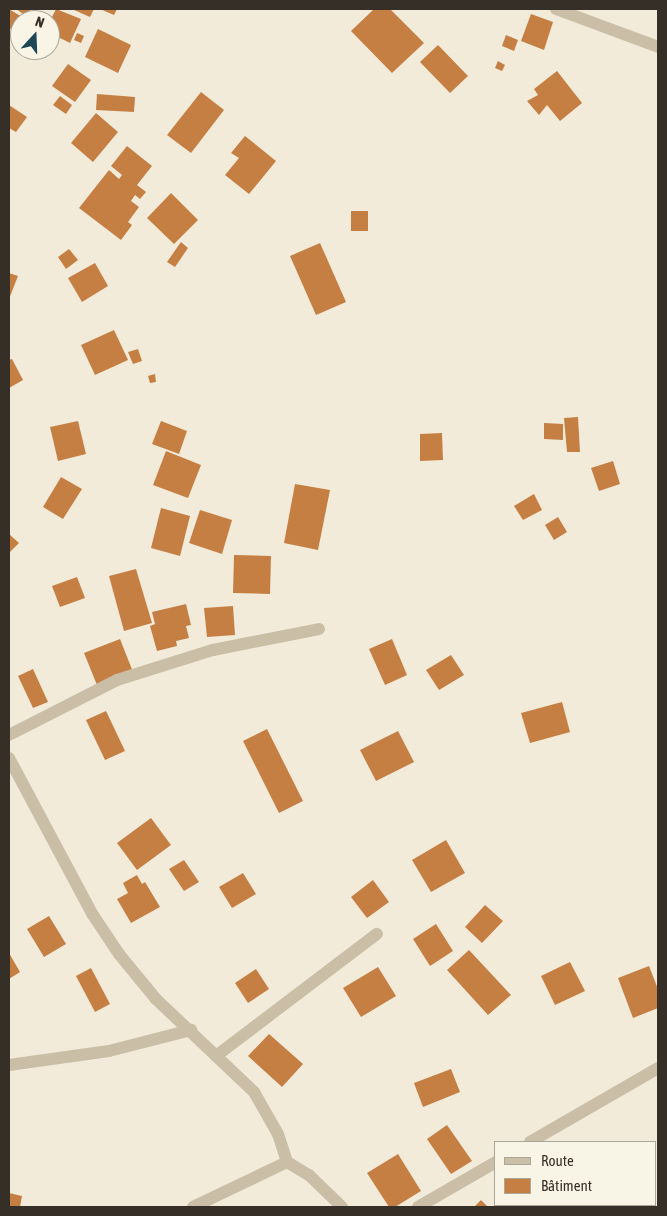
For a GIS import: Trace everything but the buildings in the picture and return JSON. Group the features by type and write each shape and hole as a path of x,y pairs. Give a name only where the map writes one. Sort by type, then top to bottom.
{"street":[{"path":"556,9 658,47"},
{"path":"9,735 117,680 213,650 318,629"},
{"path":"9,758 93,915 118,954 156,999 191,1030 254,1092 262,1104 287,1162 309,1175 342,1207"},
{"path":"216,1056 377,934"},
{"path":"9,1065 109,1052 191,1030"},
{"path":"532,1141 658,1068"},
{"path":"193,1207 287,1162"},
{"path":"418,1207 494,1163"}]}
